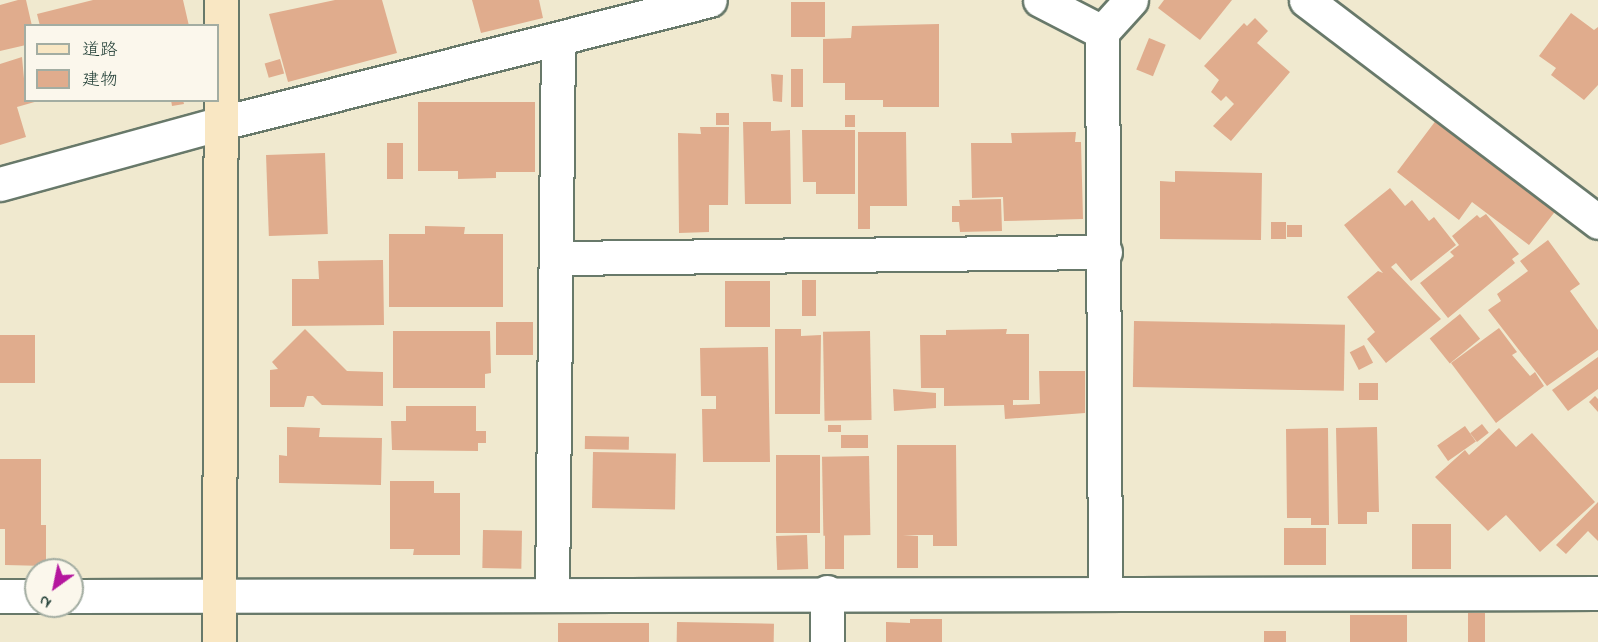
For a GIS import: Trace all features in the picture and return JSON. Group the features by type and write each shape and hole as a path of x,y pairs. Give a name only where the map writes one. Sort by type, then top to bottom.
{"street":[{"path":"219,642 221,0"},
{"path":"0,184 222,123 558,41 710,0"},
{"path":"1040,0 1102,32"},
{"path":"1105,592 1105,252 1102,32 1131,0"},
{"path":"1306,0 1598,221"},
{"path":"552,594 558,258 558,41"},
{"path":"558,258 1105,252"},
{"path":"84,596 827,592 1598,593"},
{"path":"827,592 827,642"},
{"path":"0,596 24,596"}],"building":[{"path":"26,0 32,24 24,24 24,45 0,51 0,5"},
{"path":"93,0 183,0 189,24 40,24 37,14"},
{"path":"335,0 382,0 397,53 288,82 269,14"},
{"path":"472,0 539,0 543,18 481,33"},
{"path":"1164,0 1232,0 1200,40 1158,8"},
{"path":"791,2 825,2 825,37 791,37"},
{"path":"1571,13 1594,30 1598,27 1598,85 1584,100 1551,75 1556,68 1539,56"},
{"path":"1255,18 1268,31 1257,43 1290,72 1231,141 1213,126 1234,104 1226,96 1221,101 1211,92 1219,80 1204,66 1244,23 1247,26"},
{"path":"939,24 939,107 883,107 883,100 845,100 845,83 823,83 823,39 851,38 852,26"},
{"path":"1149,38 1166,45 1153,76 1136,70"},
{"path":"22,57 24,102 34,102 17,107 26,137 0,145 0,64"},
{"path":"280,59 284,73 269,78 265,63"},
{"path":"791,69 803,69 803,107 791,107"},
{"path":"771,74 783,75 782,102 773,101"},
{"path":"171,102 184,102 184,104 172,106"},
{"path":"418,102 535,102 535,172 496,172 496,178 458,179 458,171 418,171"},
{"path":"716,113 729,113 729,125 716,125"},
{"path":"845,115 855,115 855,127 845,127"},
{"path":"1437,119 1557,209 1529,245 1472,202 1459,220 1397,172"},
{"path":"743,122 771,122 771,131 790,130 791,204 745,204"},
{"path":"700,127 729,127 728,205 709,205 709,232 679,233 678,133 701,134"},
{"path":"802,130 855,130 855,194 816,194 816,182 803,182"},
{"path":"858,132 906,132 907,206 870,206 870,229 858,229"},
{"path":"1076,132 1075,142 1081,142 1083,219 1004,221 1003,197 972,198 971,143 1012,143 1011,133"},
{"path":"387,143 403,143 403,179 387,179"},
{"path":"325,153 328,234 269,236 266,155"},
{"path":"1175,171 1262,173 1261,240 1160,239 1160,181 1175,182"},
{"path":"1390,188 1405,206 1412,200 1429,221 1434,217 1456,245 1411,281 1396,263 1391,267 1441,319 1386,363 1367,339 1375,332 1347,297 1378,271 1383,273 1344,225"},
{"path":"1001,199 1002,231 960,232 959,222 952,222 952,206 960,206 959,200"},
{"path":"1486,214 1519,254 1512,259 1515,263 1448,318 1420,283 1454,256 1450,252 1459,245 1452,236 1477,215 1480,218"},
{"path":"1271,222 1286,222 1286,239 1271,239"},
{"path":"1287,225 1302,225 1302,237 1287,237"},
{"path":"425,226 465,227 464,234 503,234 503,307 389,307 389,234 425,234"},
{"path":"1548,240 1580,284 1570,291 1598,330 1598,350 1547,386 1488,310 1501,301 1497,294 1528,271 1520,261"},
{"path":"383,260 384,325 292,326 292,279 319,279 318,261"},
{"path":"802,280 816,280 816,316 802,316"},
{"path":"725,281 770,281 770,327 725,327"},
{"path":"1460,314 1480,339 1450,363 1430,339"},
{"path":"1134,321 1345,325 1344,391 1133,387"},
{"path":"496,322 533,322 533,355 496,355"},
{"path":"1499,328 1517,352 1512,355 1530,376 1535,372 1544,386 1496,423 1451,363"},
{"path":"305,329 347,371 383,372 383,406 322,405 313,396 307,396 304,407 270,407 270,370 278,369 272,362"},
{"path":"775,329 801,329 801,336 821,335 820,414 775,414"},
{"path":"1007,329 1006,334 1029,334 1029,400 1013,400 1013,405 1040,404 1039,371 1085,371 1085,413 1005,419 1004,405 944,406 944,388 921,388 920,335 946,335 946,330"},
{"path":"393,331 490,331 491,373 485,374 485,388 393,388"},
{"path":"870,331 872,420 825,421 823,332"},
{"path":"0,335 35,335 35,383 0,383"},
{"path":"1364,345 1373,363 1359,370 1350,352"},
{"path":"768,347 770,462 703,462 702,409 716,409 716,396 701,396 700,348"},
{"path":"1598,357 1598,389 1568,411 1552,390"},
{"path":"1359,383 1378,383 1378,400 1359,400"},
{"path":"893,389 936,393 936,408 894,411"},
{"path":"1595,396 1598,399 1598,412 1589,402"},
{"path":"406,406 476,406 476,431 486,431 486,443 478,443 478,451 392,450 391,421 406,421"},
{"path":"1482,424 1489,433 1477,442 1470,433"},
{"path":"828,425 841,425 841,432 828,432"},
{"path":"1465,426 1476,442 1448,461 1437,446"},
{"path":"287,427 320,428 319,437 382,438 381,485 279,483 279,455 287,456"},
{"path":"1377,427 1379,512 1367,512 1367,524 1338,524 1336,428"},
{"path":"1328,428 1329,525 1311,525 1311,518 1287,518 1286,429"},
{"path":"1499,428 1516,447 1532,433 1595,502 1540,552 1506,515 1488,531 1435,477 1465,450 1469,455"},
{"path":"841,435 868,435 868,448 841,448"},
{"path":"585,436 629,437 629,450 585,449"},
{"path":"897,445 956,445 957,546 933,546 933,535 903,535 918,536 918,568 897,568"},
{"path":"593,452 676,453 675,509 592,508"},
{"path":"776,455 820,455 820,533 776,533"},
{"path":"869,456 870,535 823,536 822,457"},
{"path":"0,459 41,459 41,525 46,525 46,558 24,558 24,565 5,565 5,529 0,529"},
{"path":"390,481 434,481 434,493 460,493 460,555 413,555 414,549 390,549"},
{"path":"1598,502 1598,541 1588,531 1566,554 1556,545"},
{"path":"1412,524 1451,524 1451,569 1412,569"},
{"path":"1284,528 1326,528 1326,565 1284,565"},
{"path":"483,530 522,531 521,569 482,568"},
{"path":"825,533 844,533 844,569 825,569"},
{"path":"807,535 808,569 777,570 776,536"},
{"path":"1468,613 1485,613 1485,642 1468,642"},
{"path":"1350,615 1407,615 1407,642 1350,642"},
{"path":"910,619 942,619 942,642 886,642 886,622 910,623"},
{"path":"677,622 774,624 774,642 677,642"},
{"path":"558,623 649,623 649,642 558,642"},
{"path":"1264,631 1286,631 1286,642 1264,642"}]}
